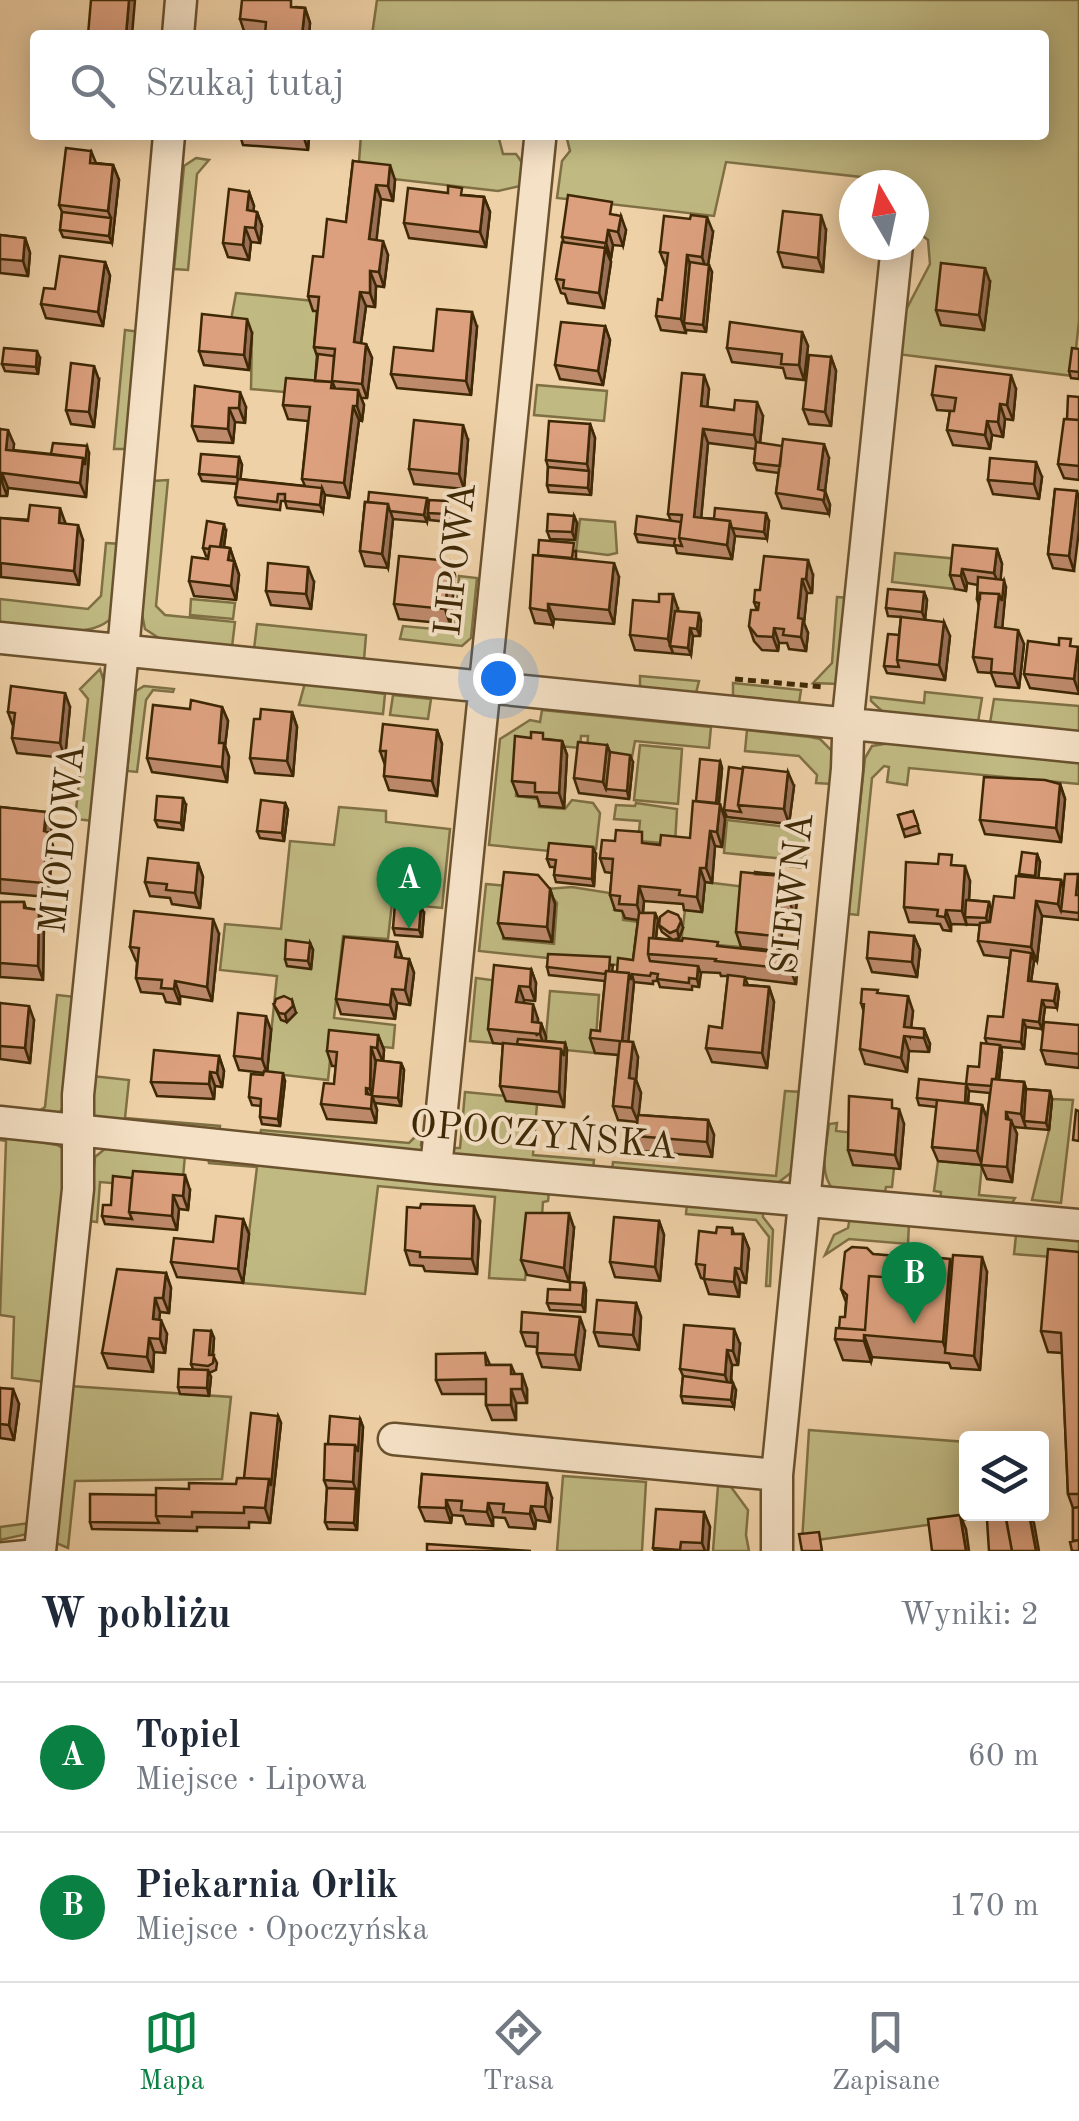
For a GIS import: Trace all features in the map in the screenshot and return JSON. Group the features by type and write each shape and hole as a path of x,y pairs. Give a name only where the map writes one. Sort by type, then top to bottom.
{"street":[{"path":"178,30 181,0"},
{"name":"MIODOWA","path":"40,1549 78,1189 78,1095 169,140"},
{"name":"LIPOWA","path":"436,1168 540,140"},
{"name":"SIEWNA","path":"777,1551 777,1476 802,1200 848,769 849,723 895,260"},
{"path":"0,638 1079,747"},
{"name":"OPOCZYŃSKA","path":"0,1122 436,1168 1079,1225"},
{"path":"394,1440 777,1476"}],"lane":[{"path":"0,1551 40,1549"}],"shaded area":[{"path":"377,0 1079,0 1079,321 1073,376 897,354 905,312 930,264 929,170 839,170 839,175 726,162 714,216 557,198 562,161 570,151 567,140 1049,140 1049,30 373,30"},
{"path":"361,140 499,140 503,154 516,154 521,162 524,185 498,191 358,175"},
{"path":"196,158 209,160 197,174 188,270 174,269 184,166"},
{"path":"236,293 314,301 324,312 317,395 251,389 252,334 229,331"},
{"path":"125,330 141,332 131,449 114,449"},
{"path":"537,385 607,391 604,421 534,415"},
{"path":"168,480 156,606 165,615 235,622 232,647 162,640 145,629 142,614 152,481"},
{"path":"580,519 615,522 617,553 576,551"},
{"path":"106,543 122,544 115,614 105,623 61,631 0,623 0,599 88,609 101,596"},
{"path":"895,553 958,559 955,589 892,582"},
{"path":"459,576 477,578 471,638 462,646 400,639 403,626 455,631"},
{"path":"837,597 849,598 839,684 813,683 832,663"},
{"path":"191,599 235,603 233,619 190,615"},
{"path":"257,624 366,635 364,660 254,649"},
{"path":"100,669 106,688 94,821 75,819 88,699 80,689"},
{"path":"640,676 699,681 696,693 640,688"},
{"path":"305,683 385,694 383,714 299,705"},
{"path":"733,683 801,690 799,703 733,696"},
{"path":"144,686 174,689 153,690 146,700 137,772 127,771 136,691"},
{"path":"925,692 982,698 978,722 884,713 871,701 871,697 924,703"},
{"path":"393,695 431,699 428,719 390,715"},
{"path":"994,699 1079,706 1079,733 990,723"},
{"path":"542,710 711,727 709,748 635,741 632,757 587,752 588,736 581,736 580,748 536,744 520,750 516,796 539,799 539,807 565,809 572,800 593,803 600,813 596,849 550,845 549,851 489,845 500,739 530,720 540,722"},
{"path":"747,730 820,739 832,751 832,784 816,783 817,775 799,756 745,751"},
{"path":"890,743 1079,763 1079,784 909,768 907,785 887,782 889,767 884,766 872,778 858,915 848,914 865,758 872,746"},
{"path":"640,745 682,749 678,804 634,800"},
{"path":"636,803 677,809 675,844 638,841 640,821 614,819 616,805"},
{"path":"339,807 386,811 386,822 450,829 442,908 392,903 388,939 343,936 334,1018 395,1025 393,1048 332,1042 328,1080 267,1073 277,976 220,970 225,924 281,929 290,841 334,845"},
{"path":"727,820 806,829 804,868 790,866 786,859 724,853"},
{"path":"705,882 746,887 741,947 681,942 685,910 702,911"},
{"path":"486,884 507,886 503,939 554,944 557,903 546,889 572,887 616,894 614,910 623,911 623,920 639,922 636,967 479,951"},
{"path":"476,978 499,981 493,1043 470,1041"},
{"path":"550,991 599,995 595,1053 545,1048"},
{"path":"57,995 76,997 65,1103 59,1114 17,1115 19,1109 39,1111 45,1107"},
{"path":"92,1076 129,1080 125,1118 220,1126 219,1132 94,1121 89,1107"},
{"path":"785,1091 802,1092 792,1172 775,1185 612,1171 613,1162 776,1176"},
{"path":"465,1092 537,1104 533,1155 594,1160 593,1169 452,1154 451,1148 460,1148"},
{"path":"1052,1099 1073,1100 1061,1203 1032,1200 1049,1130"},
{"path":"837,1123 836,1131 855,1133 894,1168 892,1187 886,1187 884,1196 833,1189 828,1182 825,1158 829,1124"},
{"path":"261,1130 409,1143 419,1133 421,1145 428,1146 422,1152 260,1137"},
{"path":"0,1135 57,1145 64,1149 70,1164 34,1524 27,1534 0,1540 0,1527 30,1523 45,1382 12,1378 14,1317 0,1315 6,1141 0,1140"},
{"path":"106,1148 185,1155 182,1189 100,1182 97,1222 89,1221 95,1157"},
{"path":"208,1157 549,1192 548,1201 543,1202 541,1229 531,1229 525,1280 489,1278 495,1197 378,1186 365,1294 243,1283 257,1167 209,1163"},
{"path":"938,1161 982,1165 979,1195 1015,1198 1009,1208 940,1202 941,1192 934,1191"},
{"path":"687,1203 763,1210 763,1217 773,1230 770,1286 766,1286 769,1237 756,1220 686,1214"},
{"path":"850,1217 909,1223 908,1244 849,1239 825,1255 834,1235 848,1228"},
{"path":"1016,1235 1079,1241 1079,1259 1014,1254"},
{"path":"70,1386 231,1397 222,1479 75,1481 68,1548 56,1543"},
{"path":"809,1430 959,1441 959,1521 802,1542"},
{"path":"563,1476 646,1482 642,1551 557,1551"},
{"path":"718,1486 731,1487 748,1510 749,1551 713,1551"}],"building":[{"path":"91,0 129,0 126,30 88,30"},
{"path":"242,0 291,0 291,7 305,8 303,30 265,30 266,22 240,19"},
{"path":"66,148 91,151 90,163 113,165 108,211 59,205"},
{"path":"353,161 390,165 388,186 376,185 369,239 383,241 379,272 370,271 370,293 360,292 354,342 366,344 362,384 332,381 335,349 314,347 319,297 308,296 313,256 323,257 327,219 346,222"},
{"path":"448,186 462,188 461,195 484,197 480,232 404,223 408,188 448,193"},
{"path":"229,189 249,192 247,210 257,212 255,228 245,227 243,245 223,243"},
{"path":"568,195 612,202 610,214 621,216 618,232 608,230 606,243 562,237"},
{"path":"783,211 821,215 818,258 778,252"},
{"path":"62,212 111,218 109,236 60,230"},
{"path":"691,215 707,217 702,257 687,255 681,319 656,316 668,253 660,252 664,216 690,219"},
{"path":"0,235 25,238 23,261 0,259"},
{"path":"562,242 605,248 599,293 563,288 564,280 556,279"},
{"path":"60,256 105,262 98,312 41,304 44,288 55,289"},
{"path":"690,262 709,265 703,325 684,323"},
{"path":"941,263 985,268 979,315 936,310"},
{"path":"437,309 472,312 466,381 391,374 394,347 433,351"},
{"path":"202,314 247,319 244,355 199,351"},
{"path":"561,322 605,326 598,371 555,365"},
{"path":"730,322 802,332 799,365 781,364 782,354 727,348"},
{"path":"4,348 37,351 36,367 2,364"},
{"path":"1072,348 1079,349 1079,372 1069,371"},
{"path":"318,354 334,356 335,388 332,382 315,381"},
{"path":"809,355 831,357 825,412 803,409"},
{"path":"71,363 94,366 89,412 66,410"},
{"path":"936,366 1011,375 1007,405 1000,404 998,422 987,421 985,435 947,430 956,398 932,395"},
{"path":"682,373 704,375 701,406 734,410 735,400 757,402 754,435 703,429 694,517 730,521 727,545 679,538 682,515 668,514"},
{"path":"286,378 332,382 331,388 358,390 344,483 302,479 310,407 283,405"},
{"path":"195,386 240,392 239,408 229,408 228,429 192,426"},
{"path":"1068,396 1079,397 1079,420 1067,419"},
{"path":"1064,419 1079,420 1079,466 1058,464"},
{"path":"414,420 463,425 459,474 409,469"},
{"path":"549,421 590,424 587,464 546,460"},
{"path":"0,429 8,430 6,450 83,458 80,483 2,473 0,482"},
{"path":"783,439 824,444 818,489 825,491 824,500 776,493"},
{"path":"756,442 782,446 780,466 754,463"},
{"path":"53,443 87,446 85,465 83,458 51,454"},
{"path":"201,454 239,457 237,477 199,474"},
{"path":"990,458 1036,462 1034,484 988,480"},
{"path":"548,467 589,471 588,488 547,485"},
{"path":"238,479 322,488 320,505 285,501 285,494 278,494 277,502 235,497"},
{"path":"1055,489 1077,491 1069,556 1048,554"},
{"path":"369,492 427,498 424,515 390,511 388,504 368,502"},
{"path":"429,500 447,501 446,514 428,513"},
{"path":"365,502 388,504 382,554 360,551"},
{"path":"30,505 60,508 59,523 78,525 74,571 0,563 0,518 28,521"},
{"path":"715,508 766,513 764,532 732,528 730,521 714,519"},
{"path":"548,514 574,516 572,532 547,531"},
{"path":"637,516 681,522 682,546 674,545 675,539 635,534"},
{"path":"207,521 224,524 220,547 203,548"},
{"path":"539,540 574,543 572,558 538,555"},
{"path":"953,545 997,549 994,573 962,569 961,576 950,575"},
{"path":"210,546 230,548 228,560 234,561 231,586 189,581 192,557 208,559"},
{"path":"533,555 614,563 609,610 548,604 548,611 530,608"},
{"path":"399,556 450,561 445,609 394,604"},
{"path":"764,556 808,560 798,618 803,619 801,637 783,635 784,629 774,628 773,637 757,636 749,626 751,610 758,610 755,590 760,590"},
{"path":"268,563 308,567 306,594 266,591"},
{"path":"978,577 1004,580 1002,601 999,594 980,593 977,599"},
{"path":"888,589 924,592 922,612 886,608"},
{"path":"980,593 999,594 995,627 1018,630 1014,674 991,672 992,659 973,657"},
{"path":"659,594 673,594 668,639 630,635 633,600 659,602"},
{"path":"675,611 699,613 697,629 690,628 688,648 670,646"},
{"path":"901,617 944,622 939,665 897,660"},
{"path":"888,634 899,635 899,667 884,666"},
{"path":"1059,638 1071,639 1070,646 1078,647 1074,679 1024,674 1028,641 1059,645"},
{"path":"11,686 65,693 60,743 12,738 15,713 8,712"},
{"path":"191,700 222,707 222,767 147,758 153,705 190,709"},
{"path":"261,709 292,712 287,761 250,758 254,719 260,719"},
{"path":"383,724 437,730 432,781 384,776 386,751 380,751"},
{"path":"531,732 543,733 543,739 562,741 559,793 535,792 535,783 512,781 515,736 531,738"},
{"path":"578,742 607,745 603,782 574,778"},
{"path":"610,752 630,755 627,791 606,789"},
{"path":"700,759 720,761 716,803 696,801"},
{"path":"729,767 743,769 738,805 741,812 724,810"},
{"path":"743,767 788,772 784,809 738,805"},
{"path":"984,777 1060,784 1056,828 980,820"},
{"path":"157,796 183,798 181,823 155,820"},
{"path":"261,800 285,803 282,833 257,831"},
{"path":"693,801 720,804 717,832 710,831 706,868 700,868 697,897 679,895 680,890 639,886 637,905 619,904 620,896 610,895 613,859 600,858 602,840 615,841 616,830 642,832 642,843 660,845 661,835 690,838"},
{"path":"0,807 46,812 43,883 0,879"},
{"path":"913,811 918,825 903,830 898,815"},
{"path":"549,843 593,847 592,879 554,875 556,860 547,859"},
{"path":"1022,852 1037,854 1035,876 1019,874"},
{"path":"939,854 952,855 951,865 965,866 962,911 946,910 945,917 937,916 938,910 904,907 906,862 938,864"},
{"path":"148,858 198,863 195,893 166,890 167,884 145,882"},
{"path":"504,872 538,875 550,889 547,927 498,923"},
{"path":"741,872 792,877 790,903 778,902 775,936 736,932"},
{"path":"1065,874 1078,874 1079,913 1061,911"},
{"path":"1016,876 1061,880 1058,904 1036,901 1031,947 978,941 980,923 990,922 994,896 1014,898"},
{"path":"966,900 989,902 986,918 965,917"},
{"path":"0,902 24,902 24,908 39,910 38,966 0,963"},
{"path":"395,904 421,906 419,930 393,928"},
{"path":"134,911 213,919 207,987 175,981 174,989 161,988 162,980 136,978 139,948 130,947"},
{"path":"668,911 681,921 677,930 670,933 659,925 660,917"},
{"path":"639,913 655,913 653,938 649,938 650,961 698,966 697,979 689,978 689,983 657,979 658,974 651,973 632,974 631,980 629,973 617,972 618,958 633,960"},
{"path":"869,932 914,936 912,962 867,958"},
{"path":"344,937 397,942 395,957 409,959 405,990 392,989 390,1005 336,999"},
{"path":"649,938 683,938 792,954 790,969 648,954"},
{"path":"286,940 310,943 308,961 285,959"},
{"path":"1011,950 1031,953 1028,981 1057,984 1054,1001 1042,1000 1039,1022 1023,1020 1021,1042 985,1038 988,1016 1003,1017"},
{"path":"548,954 610,957 609,971 605,974 547,967"},
{"path":"494,965 531,969 530,987 519,986 516,1002 533,1004 532,1022 541,1023 540,1034 488,1029"},
{"path":"606,971 629,973 622,1041 633,1042 629,1078 635,1079 632,1108 613,1106 620,1041 590,1038 591,1030 600,1031"},
{"path":"728,975 745,977 744,985 769,987 762,1053 706,1048 709,1026 722,1028"},
{"path":"862,989 908,996 904,1027 924,1029 924,1038 904,1036 901,1058 860,1049"},
{"path":"284,996 292,1000 293,1006 285,1014 279,1013 274,1005 276,999"},
{"path":"0,1003 29,1006 25,1048 0,1046"},
{"path":"238,1013 266,1016 262,1059 234,1056"},
{"path":"1044,1022 1079,1025 1079,1054 1041,1050"},
{"path":"329,1030 378,1035 377,1048 371,1047 370,1089 366,1088 366,1094 372,1095 371,1109 321,1104 324,1083 334,1084 337,1052 327,1051"},
{"path":"518,1039 565,1043 564,1056 561,1049 517,1044"},
{"path":"503,1043 561,1049 559,1092 500,1086"},
{"path":"981,1043 1000,1045 996,1079 992,1079 991,1086 966,1084 968,1066 979,1067"},
{"path":"154,1050 219,1056 217,1073 210,1072 209,1084 151,1082"},
{"path":"376,1060 401,1063 398,1098 372,1096"},
{"path":"264,1071 283,1073 278,1119 260,1117 261,1099 249,1097 251,1074 263,1075"},
{"path":"919,1079 966,1084 965,1103 917,1098"},
{"path":"992,1079 1024,1082 1021,1114 1006,1112 1006,1119 1011,1120 1007,1167 981,1165"},
{"path":"1026,1089 1050,1091 1046,1123 1024,1121"},
{"path":"849,1096 892,1100 892,1108 899,1109 895,1155 848,1150"},
{"path":"937,1100 982,1105 977,1151 932,1147"},
{"path":"1076,1110 1079,1111 1079,1141 1073,1140"},
{"path":"638,1115 708,1120 707,1142 636,1136"},
{"path":"133,1171 185,1175 183,1196 173,1195 172,1216 129,1212"},
{"path":"113,1176 132,1178 132,1219 102,1216 103,1205 111,1205"},
{"path":"421,1204 474,1206 472,1259 420,1257 420,1252 405,1250 407,1207 420,1208"},
{"path":"526,1213 569,1213 564,1268 521,1260"},
{"path":"216,1216 243,1219 238,1269 171,1262 174,1238 213,1242"},
{"path":"614,1217 659,1221 655,1267 610,1262"},
{"path":"717,1227 743,1234 741,1269 735,1268 734,1282 704,1279 705,1265 696,1264 699,1231 716,1233"},
{"path":"852,1247 897,1256 895,1278 869,1276 865,1330 839,1328 840,1317 845,1317 847,1295 841,1289 845,1252"},
{"path":"1048,1249 1079,1252 1079,1494 1068,1494 1061,1333 1041,1331"},
{"path":"897,1254 950,1259 943,1342 864,1335 864,1341 835,1339 836,1328 865,1330 869,1276 895,1278"},
{"path":"953,1255 982,1257 974,1356 945,1353"},
{"path":"117,1269 166,1273 163,1298 155,1298 153,1319 161,1320 160,1339 149,1338 147,1357 102,1353"},
{"path":"570,1282 584,1283 582,1305 547,1303 548,1289 570,1290"},
{"path":"597,1300 636,1303 633,1335 594,1332"},
{"path":"522,1312 580,1317 575,1355 537,1353 538,1333 521,1332"},
{"path":"684,1325 734,1329 733,1351 727,1350 725,1375 680,1369"},
{"path":"194,1330 211,1331 209,1355 214,1355 208,1366 191,1364"},
{"path":"485,1353 486,1365 511,1365 511,1374 522,1374 522,1389 511,1389 511,1405 486,1405 486,1379 436,1380 436,1354"},
{"path":"179,1369 208,1370 207,1388 178,1387"},
{"path":"683,1376 733,1383 731,1400 681,1396"},
{"path":"0,1388 13,1389 9,1425 0,1424"},
{"path":"251,1413 278,1416 271,1486 269,1479 244,1478"},
{"path":"330,1416 360,1419 358,1452 355,1445 328,1444"},
{"path":"325,1444 355,1445 353,1482 324,1480"},
{"path":"422,1474 547,1483 545,1507 531,1506 530,1514 503,1512 504,1504 488,1503 487,1512 461,1510 462,1501 446,1500 446,1508 419,1507"},
{"path":"237,1478 269,1479 265,1508 244,1507 244,1513 192,1512 192,1517 156,1516 156,1488 189,1489 189,1483 236,1484"},
{"path":"327,1488 356,1489 354,1523 325,1522"},
{"path":"90,1494 156,1495 159,1523 90,1522"},
{"path":"1079,1507 1079,1540 1073,1541 1073,1508"},
{"path":"656,1509 704,1512 702,1543 681,1542 680,1550 653,1548"},
{"path":"959,1515 966,1551 932,1551 928,1519"},
{"path":"987,1521 1007,1521 1012,1551 989,1551"},
{"path":"1006,1521 1030,1521 1036,1551 1012,1551"},
{"path":"819,1532 822,1551 802,1551 799,1534"},
{"path":"1079,1540 1079,1551 1072,1551 1070,1542"},
{"path":"427,1544 531,1551 427,1551"}],"place":[{"name":"Topiel","path":"409,929"},
{"name":"Piekarnia Orlik","path":"914,1324"}]}
